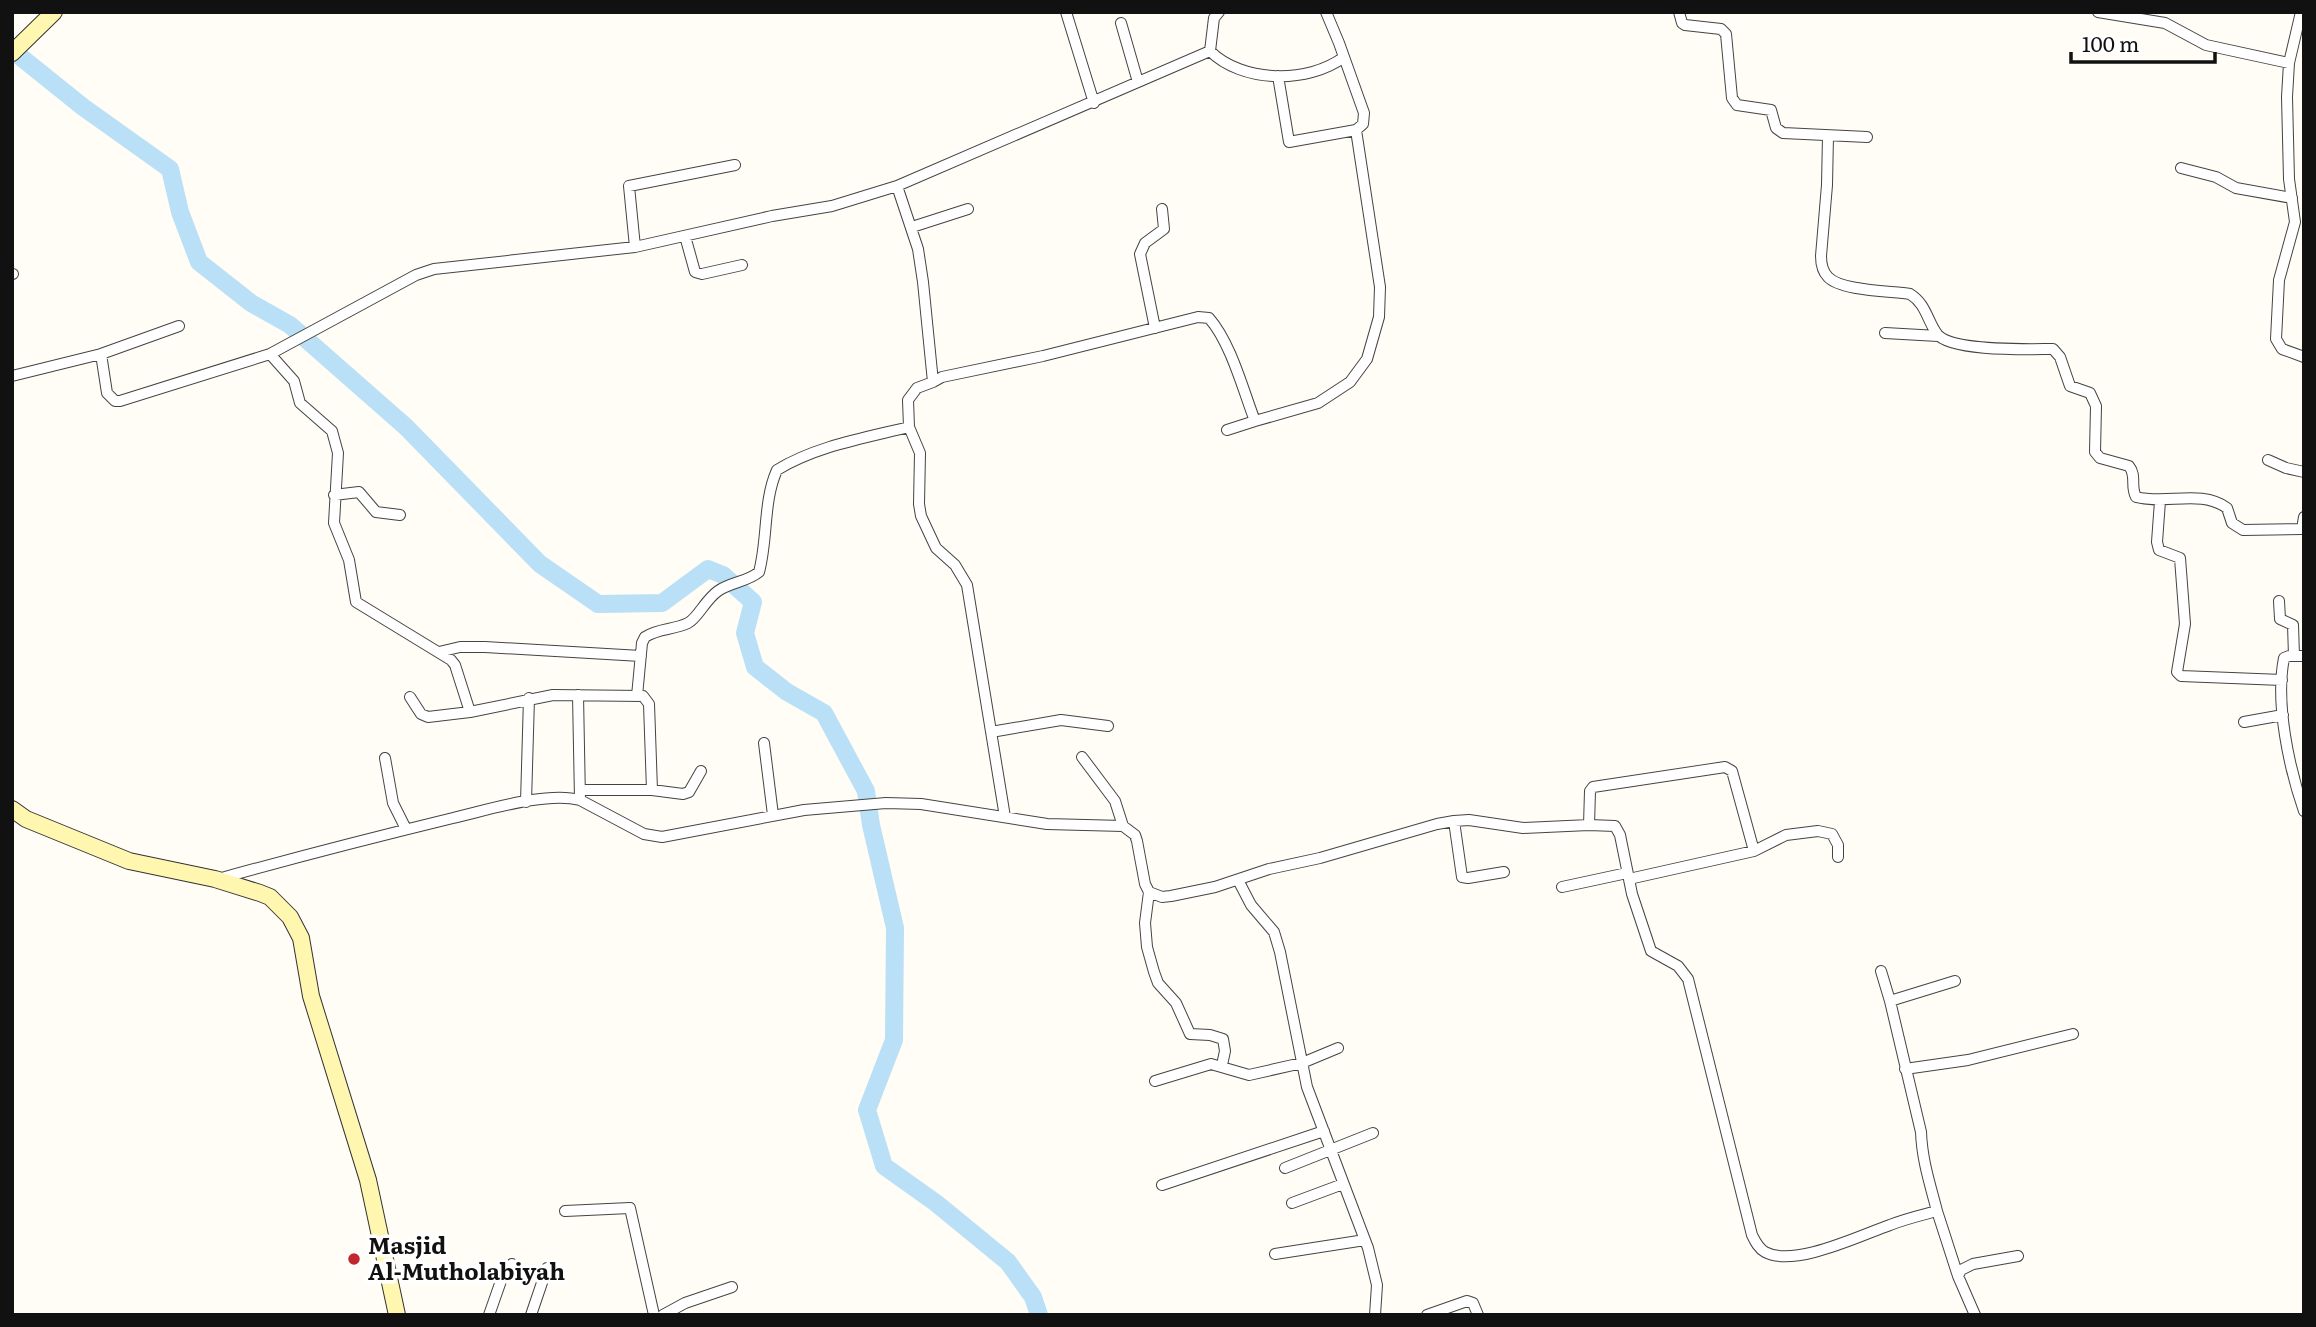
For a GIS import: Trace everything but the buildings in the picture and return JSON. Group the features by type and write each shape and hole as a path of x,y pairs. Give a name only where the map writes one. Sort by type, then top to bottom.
{"street":[{"path":"12,53 54,12"},
{"path":"1066,12 1094,103"},
{"path":"1219,12 1214,18 1210,51 1220,62 1242,72 1278,76 1319,70 1332,66 1344,57"},
{"path":"1278,76 1289,142 1356,130 1363,124 1364,113 1326,12"},
{"path":"1679,12 1685,25 1721,29 1726,34 1734,103 1771,110 1776,128 1783,133 1867,137"},
{"path":"2098,12 2165,23 2206,45 2290,63"},
{"path":"2301,12 2290,63 2287,97 2288,165 2295,222 2278,289 2276,339 2282,349 2304,357"},
{"path":"1121,23 1138,82"},
{"path":"101,354 107,393 115,401 120,401 270,354 416,275 434,269 635,247 772,216 824,209 897,186 1210,51"},
{"path":"1227,430 1318,403 1350,382 1367,359 1379,317 1381,296 1356,130"},
{"path":"1828,136 1828,185 1821,256 1821,265 1826,276 1835,283 1910,294 1919,299 1938,336"},
{"path":"635,247 629,186 735,165"},
{"path":"2181,168 2216,177 2236,188 2292,198"},
{"path":"897,186 912,227 923,282 933,382"},
{"path":"912,227 968,209"},
{"path":"1155,328 1140,254 1145,243 1164,229 1162,209"},
{"path":"685,236 695,272 702,274 742,265"},
{"path":"1005,817 967,585 955,565 936,548 921,516 920,453 909,427 908,400 913,392 949,376 1198,317 1209,318 1216,326 1255,421"},
{"path":"12,376 101,354 179,326"},
{"path":"1885,333 1938,336 1954,345 2010,350 2053,349 2060,357 2070,386 2090,393 2095,406 2095,452 2100,458 2129,466 2135,476 2132,491 2136,497 2160,501 2200,498 2212,500 2227,508 2232,523 2243,530 2303,525"},
{"path":"270,354 294,381 300,403 327,426 334,437 338,453 334,530 347,554 356,602 455,664 470,712"},
{"path":"637,696 645,637 694,620 705,602 730,584 759,572 777,470 797,459 830,447 909,427"},
{"path":"2269,460 2304,472"},
{"path":"334,495 359,492 376,512 400,514"},
{"path":"2160,501 2157,542 2159,550 2180,558 2182,568 2185,624 2177,672 2181,676 2282,680"},
{"path":"2279,601 2280,619 2293,625 2299,656 2284,658 2283,715 2290,757 2304,811"},
{"path":"439,652 460,647 485,647 641,656"},
{"path":"410,697 421,714 428,717 470,712 529,698 578,695 637,696 647,699 652,790"},
{"path":"578,695 580,795"},
{"path":"526,802 529,698"},
{"path":"2244,722 2283,715"},
{"path":"991,732 1061,720 1108,726"},
{"path":"764,743 773,815"},
{"path":"1082,757 1115,801 1123,826"},
{"path":"385,758 393,803 406,829"},
{"path":"1589,825 1590,790 1593,787 1725,767 1732,771 1754,851"},
{"path":"215,879 406,829 550,797 652,790 683,794 689,792 701,771"},
{"path":"580,795 634,830 662,837 773,815 856,804 886,803 921,804 1047,824 1123,826 1135,835 1149,892 1145,923 1147,947 1158,983 1176,1003 1190,1034 1223,1039 1225,1051 1222,1065"},
{"path":"12,809 26,818 129,861 215,879 270,898 297,926 317,1018 375,1203 397,1315"},
{"path":"1149,892 1162,897 1171,896 1454,821 1469,820 1523,828 1615,826 1651,951 1678,966 1688,979 1738,1185 1752,1235 1758,1246 1773,1254 1794,1255 1840,1245 1892,1224 1937,1211"},
{"path":"1454,821 1462,877 1504,872"},
{"path":"1562,887 1754,851 1778,837 1818,831 1832,834 1838,845 1838,857"},
{"path":"1238,880 1251,905 1274,932 1280,951 1312,1102 1365,1240 1377,1284 1375,1315"},
{"path":"1881,971 1894,1008 1905,1069 1921,1132 1927,1178 1958,1276 1975,1315"},
{"path":"1890,1001 1955,981"},
{"path":"1905,1069 1968,1060 2073,1034"},
{"path":"1155,1081 1202,1066 1222,1065 1240,1074 1249,1075 1302,1063 1338,1048"},
{"path":"1162,1185 1324,1131"},
{"path":"1285,1168 1373,1133"},
{"path":"1292,1203 1343,1184"},
{"path":"565,1211 630,1208 654,1315"},
{"path":"1275,1254 1365,1240"},
{"path":"1958,1276 1964,1267 2018,1256"},
{"path":"489,1315 502,1278 512,1264"},
{"path":"531,1315 547,1268"},
{"path":"663,1315 685,1303 732,1287"},
{"path":"1427,1315 1467,1301 1473,1303 1478,1315"}],"waterway":[{"path":"12,50 83,107 170,169 180,212 199,262 251,303 290,325 406,427 540,564 598,604 662,603 708,569 723,575 753,602 745,633 755,667 787,692 824,713 866,791 871,825 895,928 894,1040 867,1110 884,1166 936,1203 1008,1262 1033,1297 1039,1315"}],"place":[{"name":"Masjid Al-Mutholabiyah","path":"354,1259"}]}
